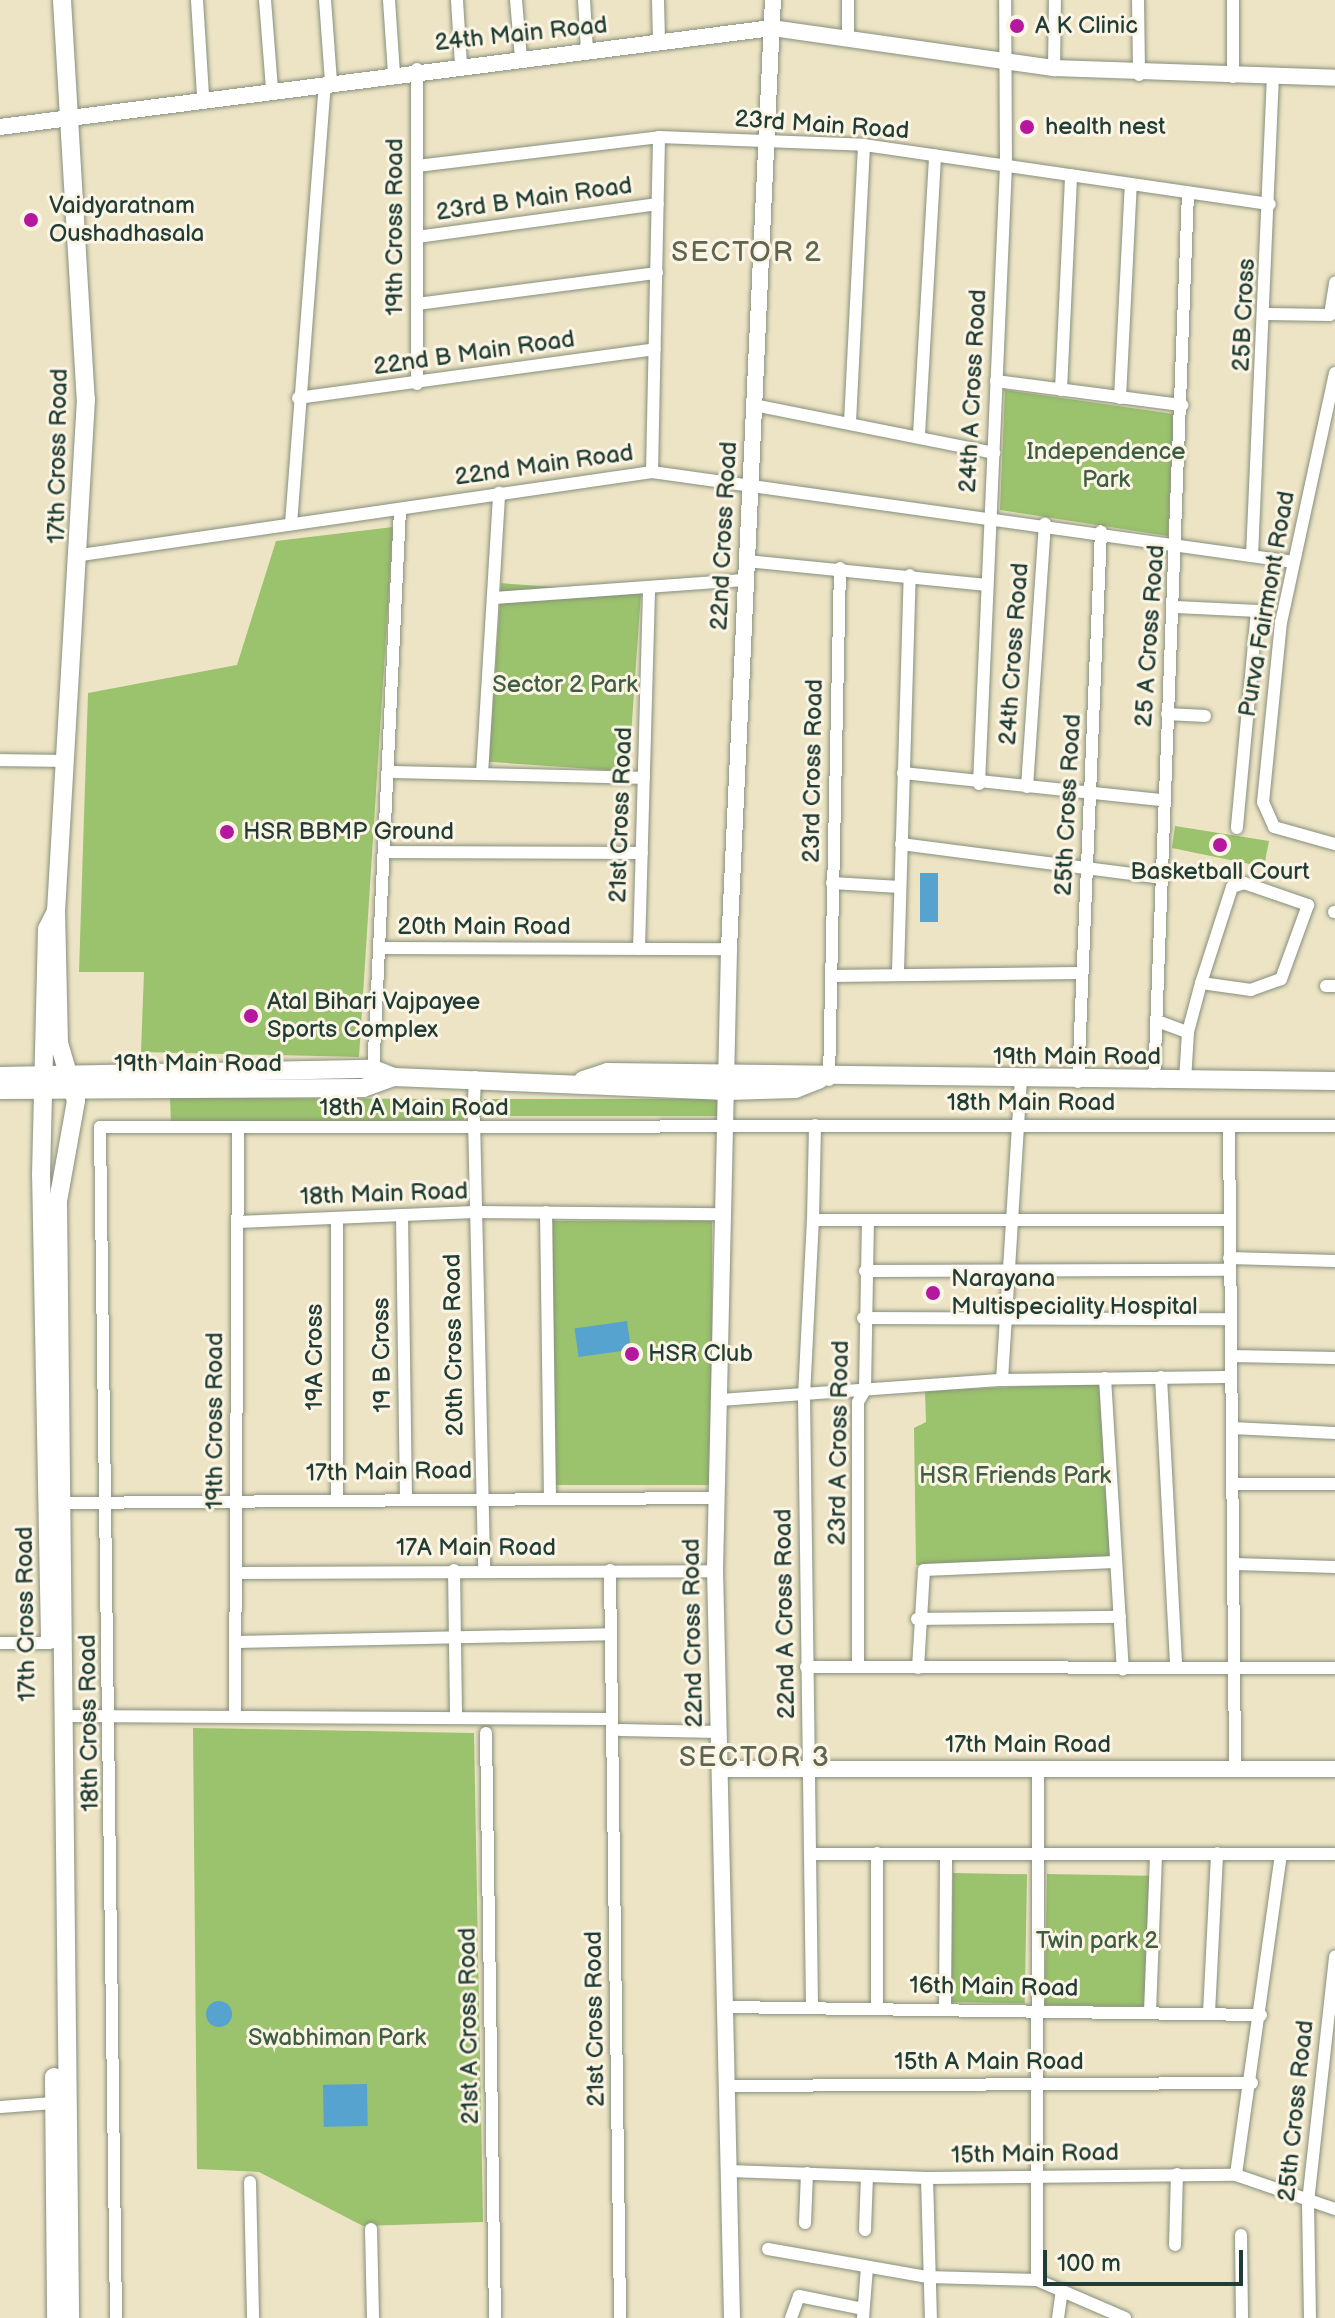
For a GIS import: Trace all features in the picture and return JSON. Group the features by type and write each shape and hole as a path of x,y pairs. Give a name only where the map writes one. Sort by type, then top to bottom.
{"main road":[{"name":"17th Cross Road","path":"62,0 86,399 81,555 63,761 56,911 59,1043 72,1081 58,1201 61,1503 79,1715 70,2318"},
{"name":"17th Cross Road","path":"56,911 47,929 43,1158 56,2318"},
{"name":"19th Main Road","path":"0,1076 44,1082"},
{"name":"19th Main Road","path":"0,1090 44,1082 72,1081 373,1077 583,1080 609,1088 824,1080 1335,1081"},
{"path":"43,1158 64,1157"}],"street":[{"path":"197,0 203,96"},
{"path":"265,0 272,88"},
{"path":"291,524 298,398 328,83 325,0"},
{"path":"389,0 394,73"},
{"path":"457,0 461,65"},
{"path":"516,0 521,58"},
{"path":"584,0 587,51"},
{"path":"658,0 659,42"},
{"name":"22nd Cross Road","path":"732,2318 715,1571 729,949 773,0"},
{"path":"848,0 848,39"},
{"name":"24th A Cross Road","path":"979,784 1006,166 1009,64 1005,0"},
{"path":"1054,68 1055,0"},
{"path":"1138,0 1139,75"},
{"path":"1233,0 1233,77"},
{"name":"24th Main Road","path":"0,127 69,119 203,96 772,28 1054,68 1139,75 1335,78"},
{"name":"19th Cross Road","path":"417,69 417,384"},
{"name":"25B Cross","path":"1252,556 1267,314 1273,77"},
{"path":"652,472 659,137"},
{"name":"23rd Main Road","path":"417,166 659,137 864,145 1270,204"},
{"path":"850,422 864,145"},
{"path":"919,435 935,155"},
{"path":"1061,390 1071,175"},
{"path":"1120,398 1131,184"},
{"name":"25 A Cross Road","path":"1154,1082 1163,878 1161,800 1177,607 1188,193"},
{"name":"23rd B Main Road","path":"417,237 658,204"},
{"path":"417,304 657,273"},
{"path":"1267,314 1334,311 1335,282"},
{"name":"22nd B Main Road","path":"298,398 655,349"},
{"name":"Purva Fairmont Road","path":"1335,373 1294,562 1270,697 1263,802 1274,827 1335,844"},
{"path":"996,381 1182,405"},
{"path":"754,405 919,435 994,453"},
{"name":"22nd Main Road","path":"81,555 652,472 1101,531 1294,562"},
{"path":"482,774 499,493"},
{"path":"373,1077 382,948 400,510"},
{"name":"24th Cross Road","path":"1027,787 1045,524"},
{"name":"25th Cross Road","path":"1078,1082 1077,973 1089,870 1093,798 1101,531"},
{"path":"747,561 987,585"},
{"name":"23rd Cross Road","path":"824,1080 832,976 840,568"},
{"path":"898,971 910,575"},
{"path":"494,598 747,580"},
{"name":"21st Cross Road","path":"639,949 649,587"},
{"path":"1177,607 1257,611 1237,828"},
{"path":"1167,714 1205,716"},
{"path":"0,760 63,761"},
{"path":"388,772 644,778"},
{"path":"903,773 1093,798 1161,800"},
{"path":"901,844 1163,878"},
{"path":"385,852 642,853"},
{"path":"832,883 900,887"},
{"path":"1185,1081 1188,1032 1201,983 1232,887 1244,883 1308,905 1281,979 1251,990 1201,983"},
{"name":"20th Main Road","path":"382,948 729,949"},
{"path":"832,976 898,971 1077,973"},
{"path":"1157,1021 1188,1032"},
{"path":"474,1103 475,1077"},
{"path":"1002,1380 1017,1220 1023,1125 1021,1081"},
{"name":"18th A Main Road","path":"100,1127 238,1130 474,1124 727,1128"},
{"name":"20th Cross Road","path":"474,1124 479,1494 484,1569"},
{"name":"18th Main Road","path":"727,1128 815,1125 1335,1126"},
{"name":"22nd A Cross Road","path":"812,2006 812,1769 806,1667 804,1396 815,1125"},
{"path":"1229,1126 1235,1484 1235,1768"},
{"name":"18th Cross Road","path":"100,1127 109,1501 116,2318"},
{"name":"19th Cross Road","path":"235,1713 238,1130"},
{"name":"18th Main Road","path":"238,1222 474,1212 725,1214"},
{"path":"546,1212 550,1495"},
{"name":"19 B Cross","path":"402,1215 406,1495"},
{"name":"19A Cross","path":"337,1218 337,1495"},
{"path":"813,1220 1229,1220"},
{"name":"23rd A Cross Road","path":"858,1667 858,1402 865,1390 863,1318 868,1220"},
{"path":"865,1271 1335,1261"},
{"path":"863,1318 1230,1319"},
{"path":"1231,1356 1335,1358"},
{"path":"1161,1377 1176,1668"},
{"path":"720,1400 1002,1380 1231,1377"},
{"path":"1105,1378 1123,1669"},
{"path":"1232,1428 1335,1433"},
{"path":"1235,1484 1335,1484"},
{"name":"17th Main Road","path":"61,1503 337,1495 717,1498"},
{"path":"918,1668 918,1581 930,1568 1115,1562"},
{"path":"1234,1564 1335,1567"},
{"name":"17A Main Road","path":"236,1573 484,1569 715,1571"},
{"path":"454,1570 456,1717"},
{"name":"21st Cross Road","path":"610,1570 610,1634 616,1725 620,2318"},
{"path":"917,1619 1120,1617"},
{"path":"236,1642 610,1634"},
{"path":"0,1643 50,1643"},
{"path":"806,1667 1335,1668"},
{"path":"79,1715 235,1713 456,1717 718,1732"},
{"name":"21st A Cross Road","path":"486,1733 495,2318"},
{"name":"17th Main Road","path":"721,1769 1335,1769"},
{"path":"1037,2280 1035,2010 1038,1769"},
{"path":"877,1853 877,2008"},
{"path":"812,1854 1156,1857 1217,1853 1335,1854"},
{"path":"1209,2013 1217,1853"},
{"path":"945,2009 946,1854"},
{"path":"1236,2175 1252,2083 1281,1854"},
{"path":"1150,2012 1156,1857"},
{"name":"25th Cross Road","path":"1310,2318 1308,2202 1335,1956"},
{"name":"16th Main Road","path":"726,2007 1261,2015"},
{"name":"15th A Main Road","path":"727,2086 1252,2083"},
{"path":"0,2107 54,2103"},
{"name":"15th Main Road","path":"729,2171 927,2178 1236,2175 1335,2209"},
{"path":"805,2223 807,2173"},
{"path":"1175,2245 1177,2174"},
{"path":"865,2230 867,2176"},
{"path":"927,2178 927,2277 931,2318"},
{"path":"250,2182 253,2318"},
{"path":"371,2229 373,2318"},
{"path":"1241,2235 1242,2318"},
{"path":"768,2249 927,2277 1037,2280 1125,2318"},
{"path":"791,2318 799,2296 863,2313 867,2267"},
{"path":"1058,2318 1062,2291"}],"green space":[{"name":"Independence Park","path":"1005,390 1174,414 1168,536 1000,510"},
{"name":"HSR BBMP Ground","path":"393,527 359,1057 141,1052 144,972 79,972 88,693 237,665 276,541"},
{"name":"Sector 2 Park","path":"501,583 641,593 629,772 489,762"},
{"name":"Basketball Court","path":"1175,826 1269,841 1264,867 1172,848"},
{"path":"170,1098 464,1099 464,1120 171,1124"},
{"path":"484,1099 717,1099 717,1116 484,1116"},
{"name":"HSR Club","path":"553,1221 712,1221 712,1485 553,1485"},
{"name":"HSR Friends Park","path":"1099,1383 1111,1567 916,1565 914,1428 926,1422 925,1391"},
{"name":"Swabhiman Park","path":"193,1728 474,1733 483,2222 363,2226 259,2172 197,2169"},
{"path":"953,1873 1027,1874 1025,2003 951,2002"},
{"name":"Twin park 2","path":"1047,1874 1149,1876 1147,2007 1045,2005"}],"water":[{"path":"920,873 938,873 938,922 920,922"},
{"path":"627,1321 631,1350 579,1357 575,1328"},
{"path":"219,2001 229,2004 232,2014 229,2024 219,2027 209,2024 206,2014 209,2004"},
{"path":"367,2084 368,2126 324,2127 323,2085"}],"place":[{"name":"A K Clinic","path":"1017,26"},
{"name":"health nest","path":"1027,127"},
{"name":"Vaidyaratnam Oushadhasala","path":"31,220"},
{"name":"HSR BBMP Ground","path":"227,832"},
{"name":"Basketball Court","path":"1220,845"},
{"name":"Atal Bihari Vajpayee Sports Complex","path":"251,1016"},
{"name":"Narayana Multispeciality Hospital","path":"933,1293"},
{"name":"HSR Club","path":"632,1354"}],"district":[{"name":"SECTOR 2","path":"747,253"},
{"name":"SECTOR 3","path":"755,1758"}]}
